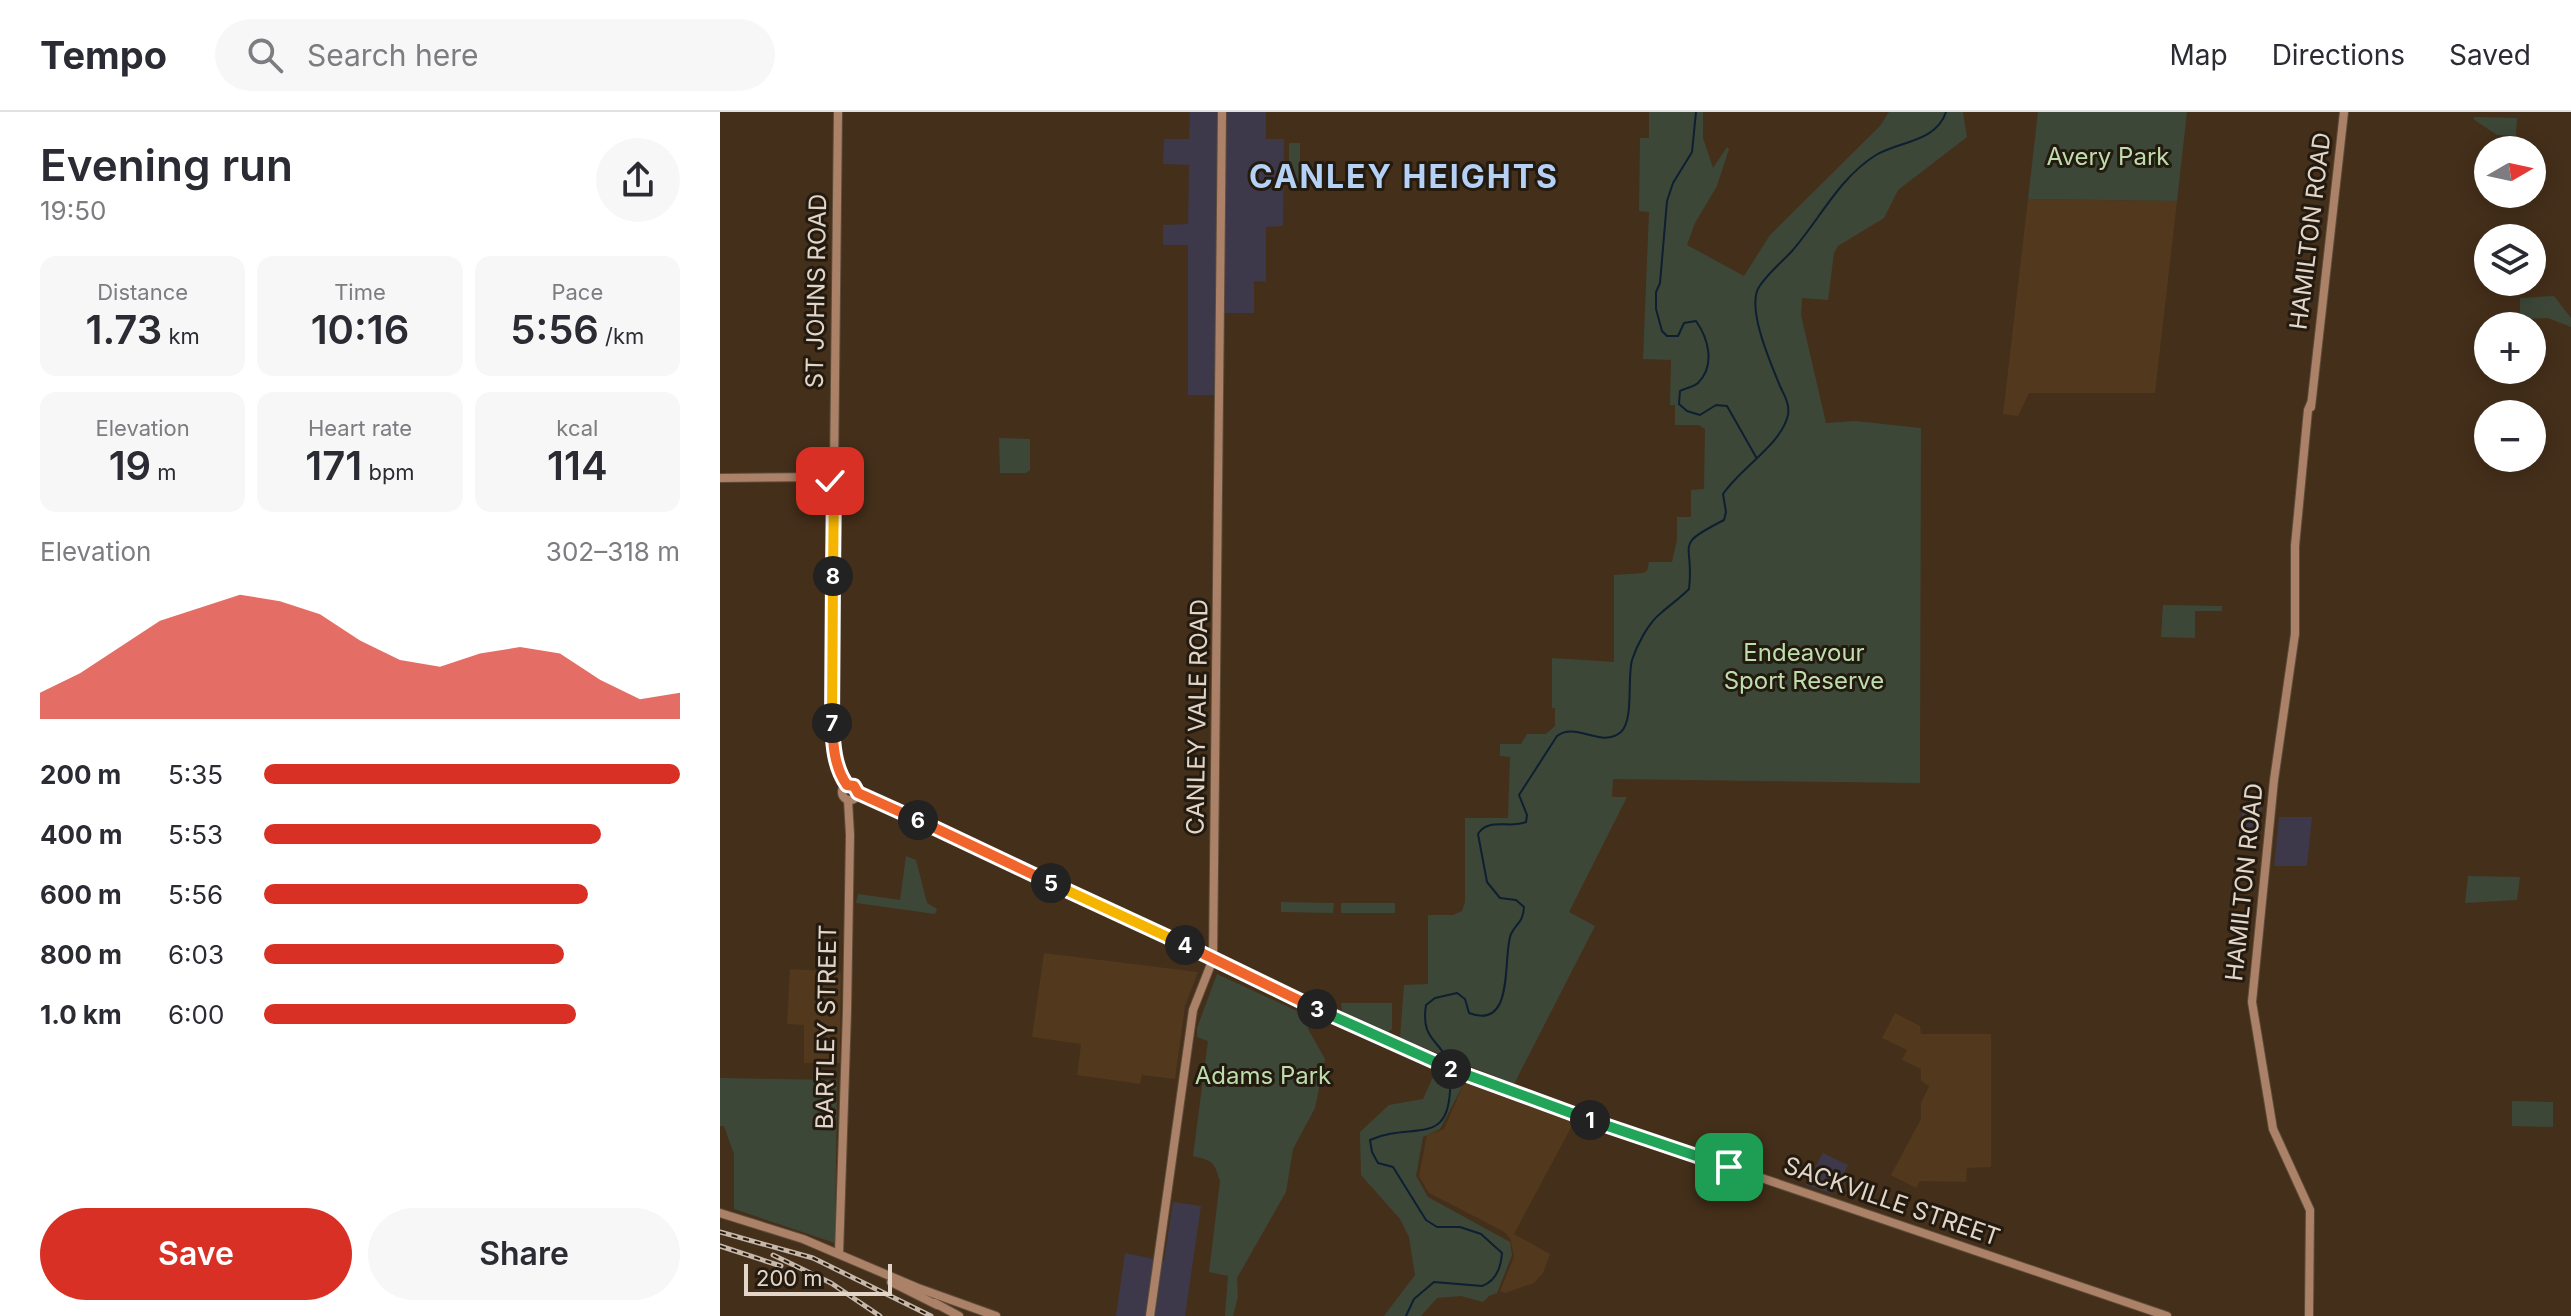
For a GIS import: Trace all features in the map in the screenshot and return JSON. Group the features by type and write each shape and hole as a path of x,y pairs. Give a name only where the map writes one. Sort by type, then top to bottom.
{"main road":[{"name":"ST JOHNS ROAD","path":"838,112 832,477 833,736 839,772 847,785"},
{"name":"HAMILTON ROAD","path":"2309,1316 2310,1210 2273,1129 2252,1002 2274,778 2295,634 2295,546 2308,410 2344,112"},
{"name":"CANLEY VALE ROAD","path":"1150,1316 1193,1010 1213,959 1221,113"},
{"path":"720,478 832,477"},
{"path":"847,785 854,786 858,793 856,798 848,800 842,793 847,785"},
{"name":"SACKVILLE STREET","path":"858,793 1437,1064 1544,1104 2167,1316"},
{"name":"BARTLEY STREET","path":"839,1254 848,968 848,800"},
{"path":"720,1213 803,1239 918,1288 996,1316"},
{"path":"870,1268 959,1316"},
{"path":"918,1288 937,1305"}],"shaded area":[{"path":"1190,112 1266,112 1266,139 1284,139 1283,226 1266,227 1266,282 1254,281 1254,313 1220,313 1219,395 1188,395 1188,245 1163,245 1163,225 1188,224 1189,165 1163,164 1164,139 1189,139"},
{"path":"2028,199 2177,201 2155,393 2029,393 2018,416 2003,414"},
{"path":"2243,803 2262,803 2259,836 2240,833"},
{"path":"2279,817 2312,817 2307,866 2274,866"},
{"path":"1044,953 1198,972 1185,1006 1175,1079 1142,1075 1140,1084 1077,1075 1081,1044 1032,1037"},
{"path":"790,969 841,972 840,1063 804,1063 804,1025 787,1024"},
{"path":"1895,1013 1920,1026 1921,1034 1991,1034 1991,1167 1967,1168 1966,1182 1920,1181 1916,1188 1891,1175 1921,1119 1921,1103 1929,1086 1921,1081 1921,1069 1902,1060 1907,1050 1882,1038"},
{"path":"1464,1083 1574,1122 1514,1234 1550,1254 1543,1273 1534,1283 1505,1293 1500,1291 1514,1257 1510,1238 1503,1231 1429,1193 1419,1176 1427,1135 1444,1129"},
{"path":"1823,1153 1848,1165 1833,1194 1806,1185"},
{"path":"1173,1202 1201,1206 1185,1316 1116,1316 1125,1253 1164,1261"}],"green space":[{"name":"Endeavour Sport Reserve","path":"1649,112 1703,112 1703,138 1713,168 1727,147 1729,149 1717,186 1695,223 1687,245 1744,276 1770,235 1880,126 1889,112 1963,112 1967,137 1898,190 1884,218 1838,246 1834,253 1828,300 1802,298 1801,315 1826,423 1855,421 1921,428 1920,783 1613,779 1612,797 1627,797 1569,912 1595,926 1514,1084 1400,1038 1404,985 1428,984 1428,915 1453,915 1462,911 1465,902 1465,818 1508,818 1510,757 1500,756 1500,744 1521,744 1527,734 1546,734 1555,726 1552,658 1614,662 1614,575 1643,573 1647,571 1649,562 1672,562 1677,540 1677,517 1691,517 1691,490 1704,489 1705,429 1699,425 1675,425 1675,405 1670,405 1671,360 1643,359 1649,212 1639,211 1640,138 1649,138"},
{"name":"Avery Park","path":"2038,112 2187,112 2177,201 2028,199"},
{"path":"2517,118 2516,136 2497,135 2473,119"},
{"path":"1289,143 1300,143 1300,183 1289,182"},
{"path":"2554,296 2571,318 2571,327 2546,318 2546,312 2520,312 2520,298"},
{"path":"999,438 1030,439 1030,470 1026,473 1000,473"},
{"path":"2163,605 2222,606 2222,611 2195,611 2195,638 2161,637"},
{"path":"906,856 916,860 927,903 937,909 935,914 856,903 858,894 900,900"},
{"path":"2468,876 2520,877 2517,900 2465,903"},
{"path":"1281,902 1334,903 1333,913 1281,912"},
{"path":"1341,903 1395,903 1395,913 1341,913"},
{"name":"Adams Park","path":"1217,974 1312,1018 1308,1029 1325,1059 1315,1108 1293,1149 1286,1192 1237,1278 1238,1297 1233,1316 1225,1316 1228,1276 1209,1272 1220,1181 1212,1164 1193,1156 1208,1041 1197,1037 1197,1028"},
{"path":"1341,1003 1392,1003 1392,1029 1388,1032 1342,1011"},
{"path":"1441,1073 1464,1083 1440,1129 1423,1137 1416,1176 1428,1197 1510,1242 1512,1255 1497,1293 1483,1302 1461,1296 1437,1298 1421,1316 1384,1316 1415,1275 1409,1237 1400,1219 1361,1175 1360,1132 1389,1105 1423,1099 1432,1079"},
{"path":"720,1078 837,1080 835,1243 734,1209 734,1154 724,1126 720,1126"},
{"path":"2512,1101 2553,1102 2553,1127 2512,1126"}],"waterway":[{"path":"1696,112 1692,152 1673,183 1667,201 1656,309 1662,331 1667,336 1678,336 1684,323 1696,321 1707,343 1708,360 1704,376 1696,384 1680,391 1679,404 1687,411 1700,415 1716,405 1727,406 1756,457"},
{"path":"1449,1067 1426,1027 1426,1005 1435,998 1457,993 1465,999 1469,1013 1484,1016 1494,1011 1501,1002 1511,934 1521,919 1524,907 1516,900 1500,898 1487,882 1478,834 1488,826 1526,822 1527,815 1519,795 1557,736 1572,731 1605,738 1621,732 1628,718 1634,654 1656,617 1689,589 1691,541 1724,520 1723,494 1784,426 1788,415 1787,403 1758,322 1756,296 1759,287 1802,239 1851,175 1885,150 1926,135 1941,122 1946,112"},
{"path":"1406,1316 1414,1299 1434,1282 1487,1284 1499,1268 1502,1253 1481,1234 1460,1227 1437,1227 1426,1220 1393,1167 1378,1163 1372,1152 1370,1140 1428,1129 1438,1124 1446,1114 1450,1098 1450,1073"}],"railway":[{"path":"720,1232 813,1258 931,1316"},
{"path":"720,1246 781,1266"},
{"path":"773,1255 831,1283 880,1316"}],"district":[{"name":"CANLEY HEIGHTS","path":"1404,176"}],"route":[{"path":"830,481 834,483 833,736 839,772 847,785 854,786 858,793 1437,1064 1729,1167"}]}
